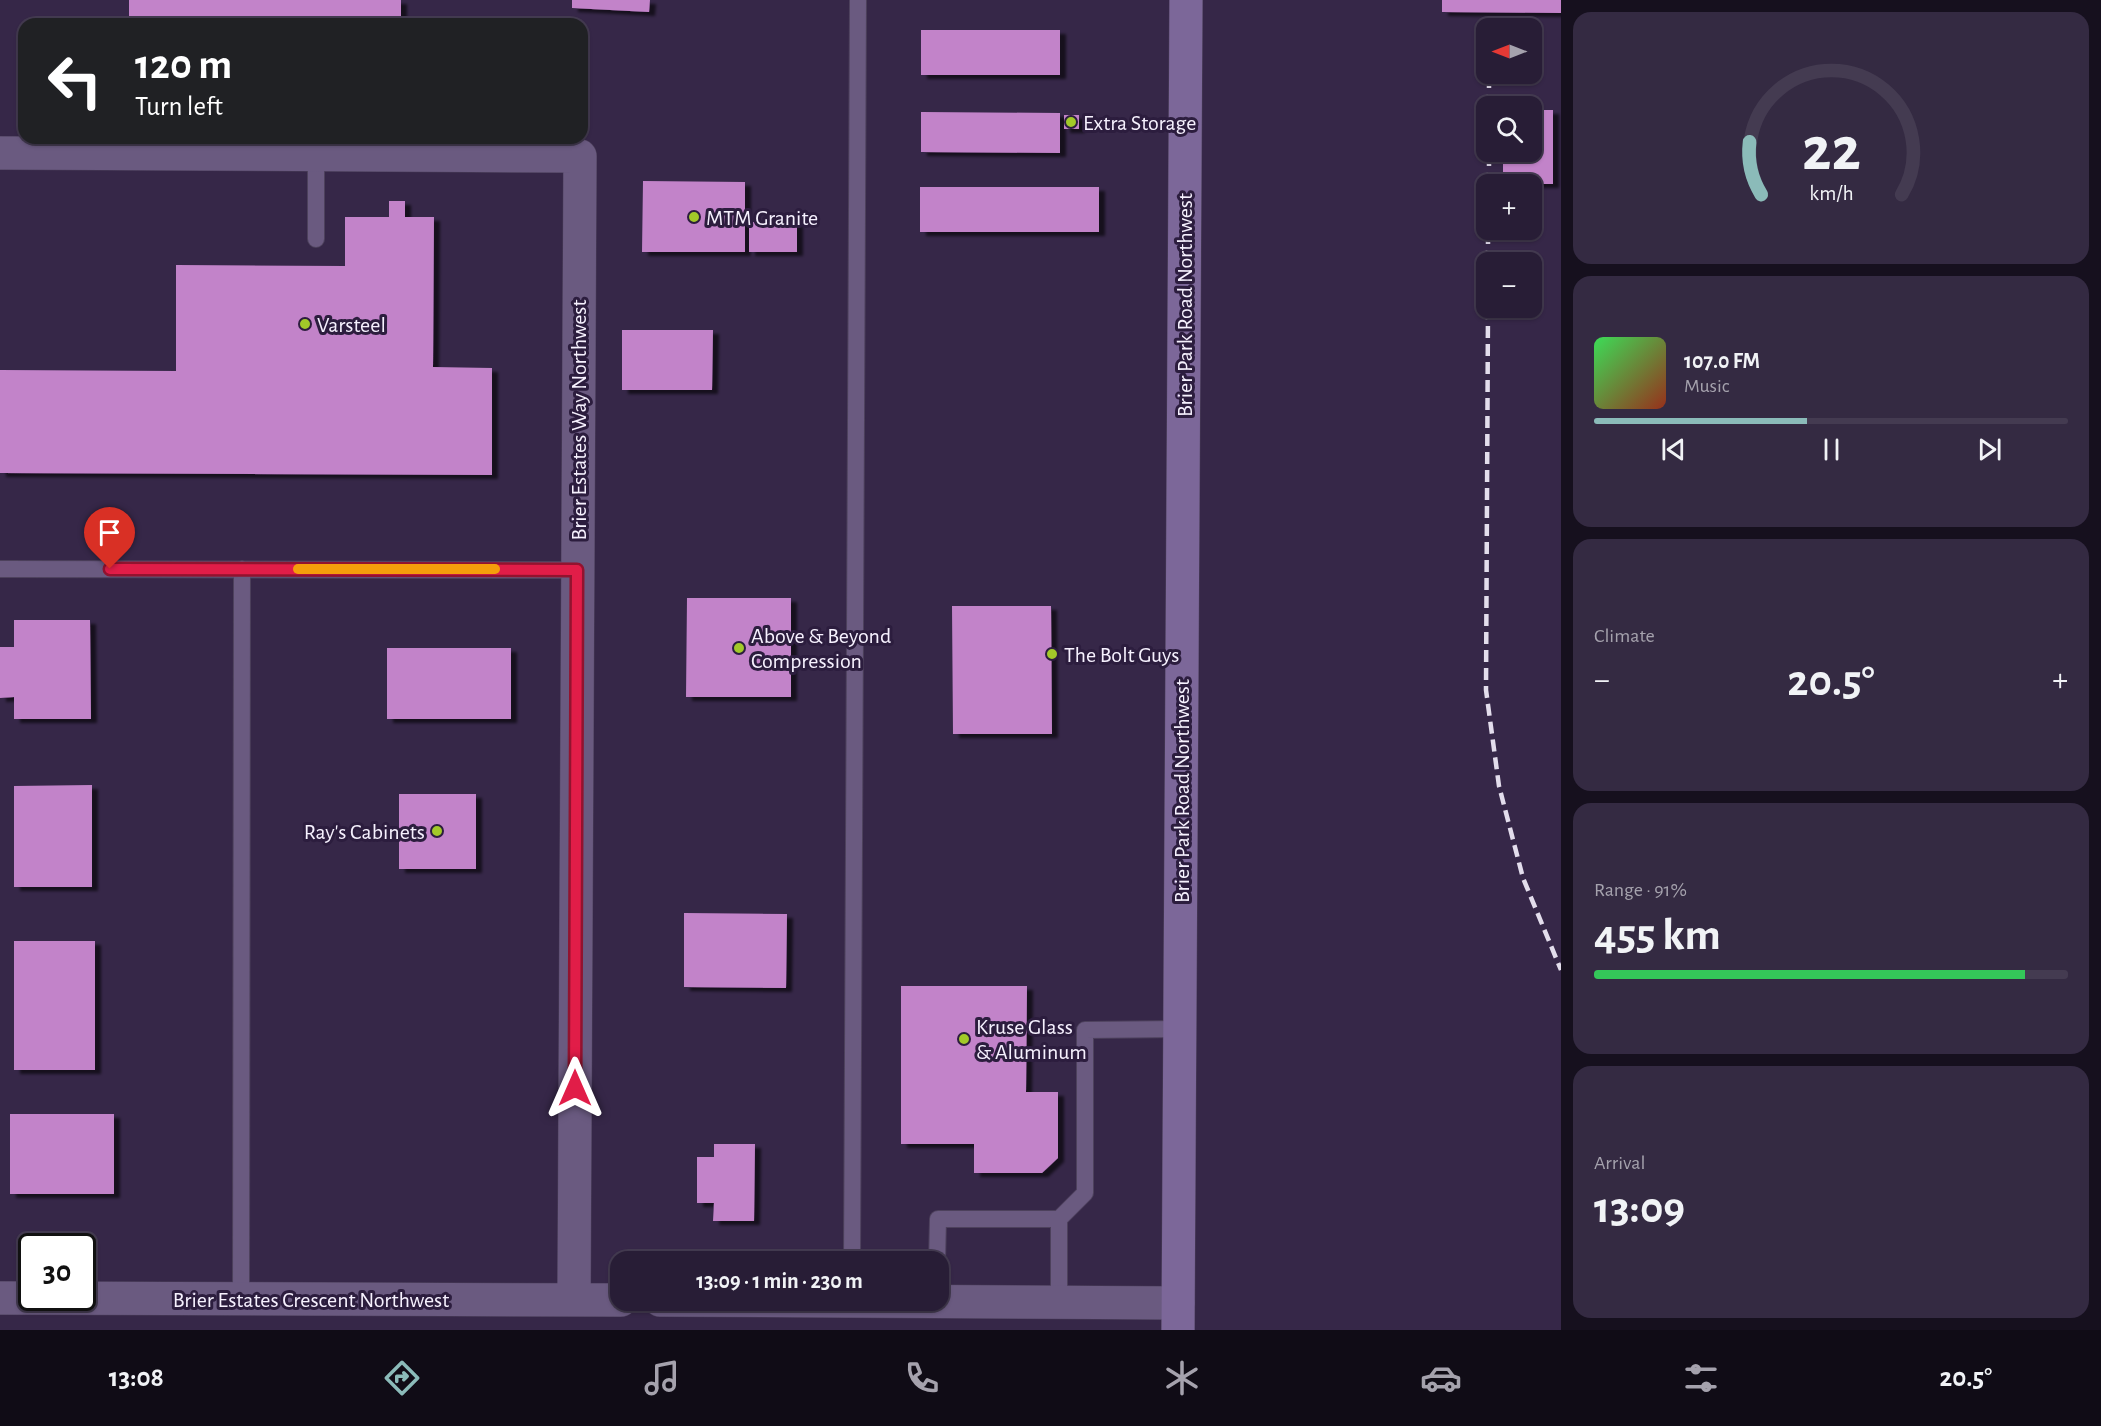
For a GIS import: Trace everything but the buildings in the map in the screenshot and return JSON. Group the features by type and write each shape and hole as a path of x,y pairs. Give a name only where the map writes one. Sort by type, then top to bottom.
{"street":[{"name":"Brier Park Road Northwest","path":"1178,1317 1186,0"},
{"name":"Brier Estates Way Northwest","path":"0,153 580,156 574,1300"},
{"name":"Brier Estates Crescent Northwest","path":"0,1298 610,1300"},
{"path":"949,1301 1059,1302 1178,1317"}],"lane":[{"path":"852,1251 858,0"},
{"path":"316,154 316,239"},
{"path":"0,569 577,570"},
{"path":"241,1299 242,569"},
{"path":"937,1251 938,1218 1059,1218 1085,1193 1085,1030 1179,1029"},
{"path":"1059,1218 1059,1302"}],"railway":[{"path":"1489,84 1489,96"},
{"path":"1489,162 1489,174"},
{"path":"1488,240 1488,252"},
{"path":"1488,318 1486,690 1499,786 1523,878 1561,970"}],"slow traffic":[{"path":"298,569 495,569"}],"place":[{"name":"Extra Storage","path":"1071,122"},
{"name":"MTM Granite","path":"694,217"},
{"name":"Varsteel","path":"305,324"},
{"name":"Above & Beyond Compression","path":"739,648"},
{"name":"The Bolt Guys","path":"1052,654"},
{"name":"Ray's Cabinets","path":"437,831"},
{"name":"Kruse Glass & Aluminum","path":"964,1039"}],"route":[{"path":"110,569 577,570 575,1088"}]}
